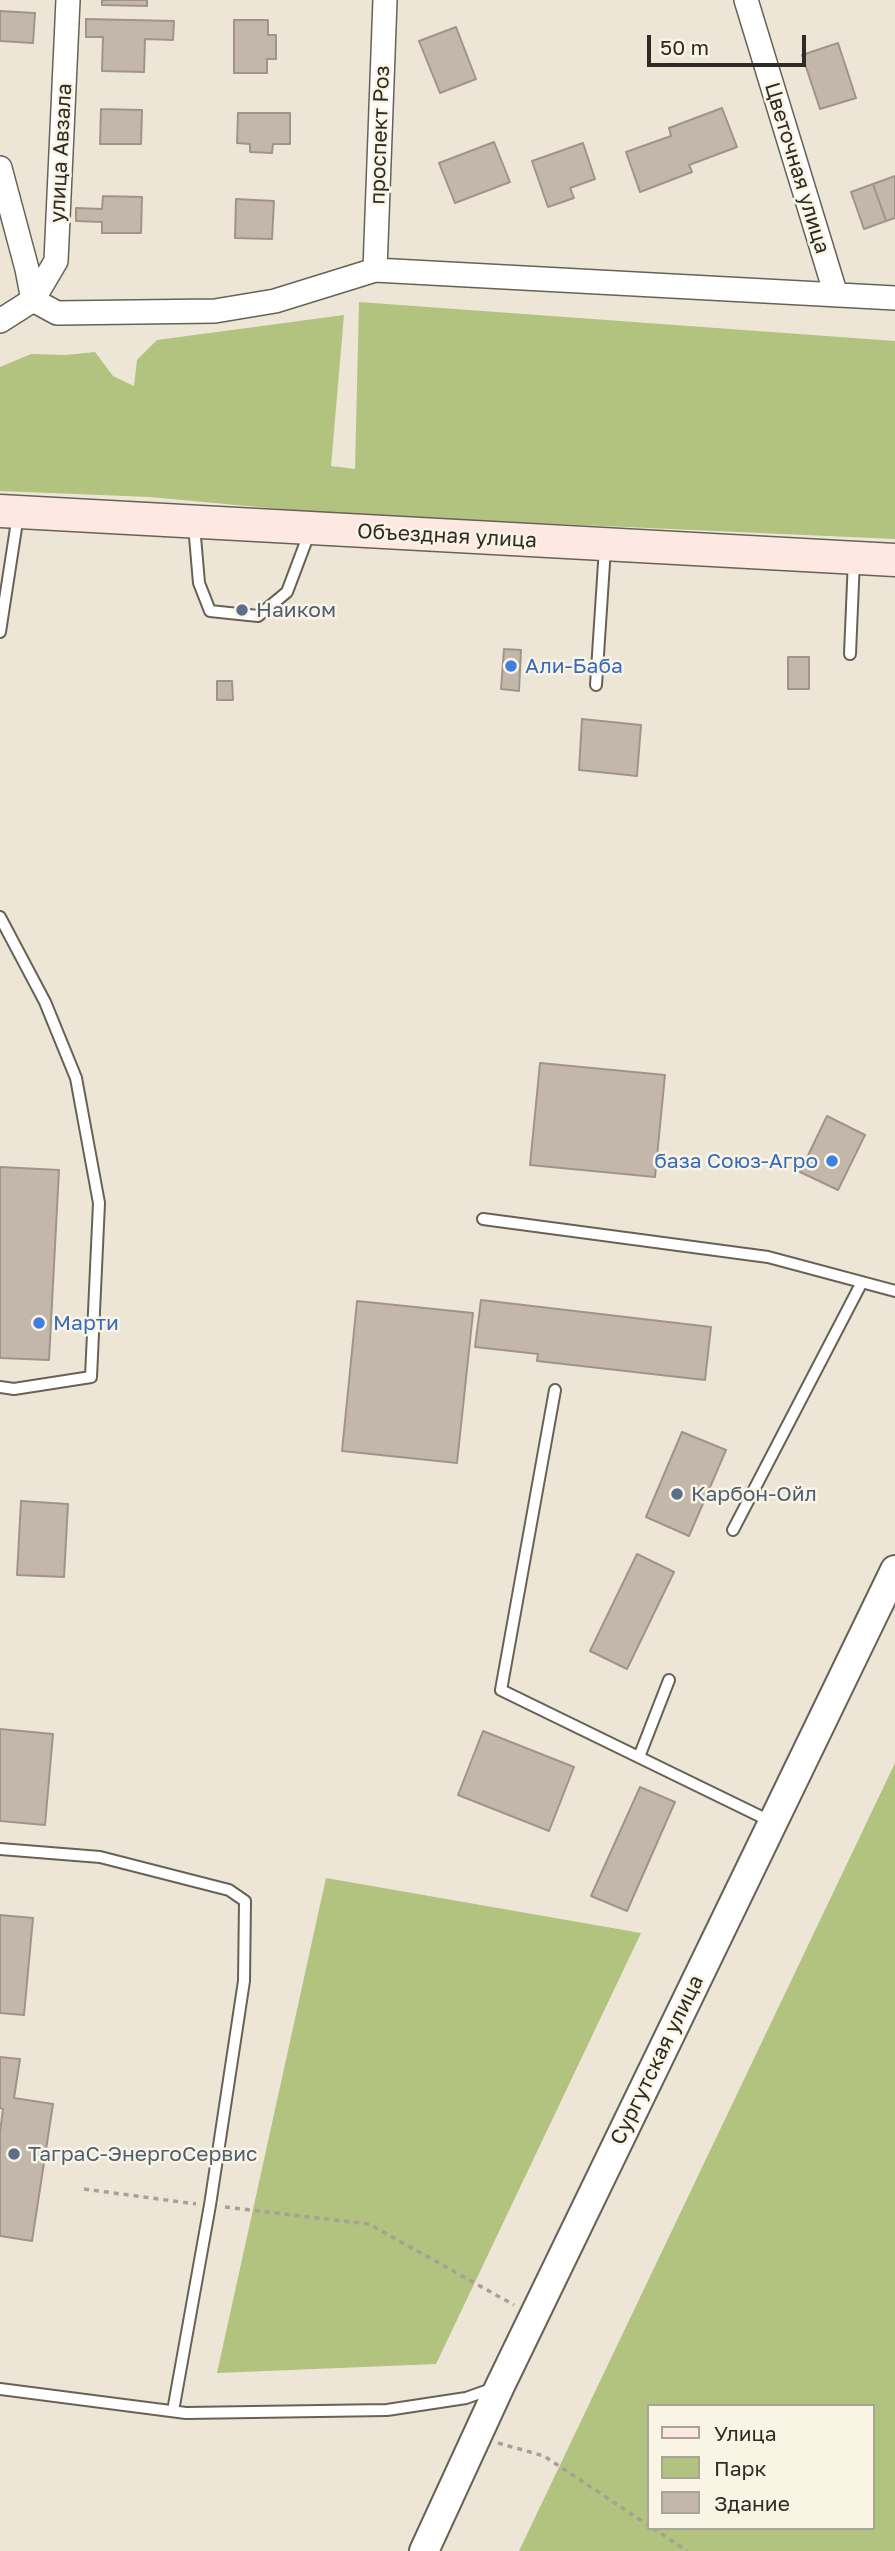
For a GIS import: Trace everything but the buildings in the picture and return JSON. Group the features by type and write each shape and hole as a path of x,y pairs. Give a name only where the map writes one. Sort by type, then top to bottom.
{"main road":[{"name":"Объездная улица","path":"9,512 895,560"}],"street":[{"name":"улица Авзала","path":"33,300 56,261 68,0"},
{"name":"проспект Роз","path":"376,270 385,0"},
{"name":"Цветочная улица","path":"746,0 836,295"},
{"path":"0,168 33,300"},
{"path":"0,321 57,313 215,311 275,301 376,270 895,298"},
{"path":"33,300 57,313"},
{"path":"0,321 33,300"},
{"name":"Сургутская улица","path":"424,2551 500,2386 895,1570"}],"lane":[{"path":"0,632 9,512"},
{"path":"194,522 199,583 210,611 258,616 287,592 311,528"},
{"path":"596,685 606,545"},
{"path":"850,654 855,558"},
{"path":"0,917 44,1002 76,1078 99,1203 91,1377 14,1388 0,1387"},
{"path":"483,1219 768,1257 895,1291"},
{"path":"733,1530 862,1282"},
{"path":"555,1390 501,1690 773,1822"},
{"path":"639,1757 670,1680"},
{"path":"0,1849 100,1857 229,1890 245,1901 244,1981 210,2205 173,2411"},
{"path":"0,2389 186,2413 387,2410 466,2398 500,2386"}],"path":[{"path":"84,2189 369,2224 534,2316"},
{"path":"476,2437 544,2456 646,2524"},
{"path":"656,2530 687,2551"}],"green space":[{"path":"359,302 895,341 895,539 333,514 150,497 0,491 0,367 31,354 95,352 113,376 134,386 137,360 157,340 344,315 331,466 355,469"},
{"path":"895,1763 895,2551 519,2551"},
{"path":"326,1878 641,1933 436,2364 217,2373"}],"place":[{"name":"Наиком","path":"242,610"},
{"name":"Али-Баба","path":"511,666"},
{"name":"база Союз-Агро","path":"832,1161"},
{"name":"Марти","path":"39,1323"},
{"name":"Карбон-Ойл","path":"677,1494"},
{"name":"ТаграС-ЭнергоСервис","path":"14,2154"}]}
